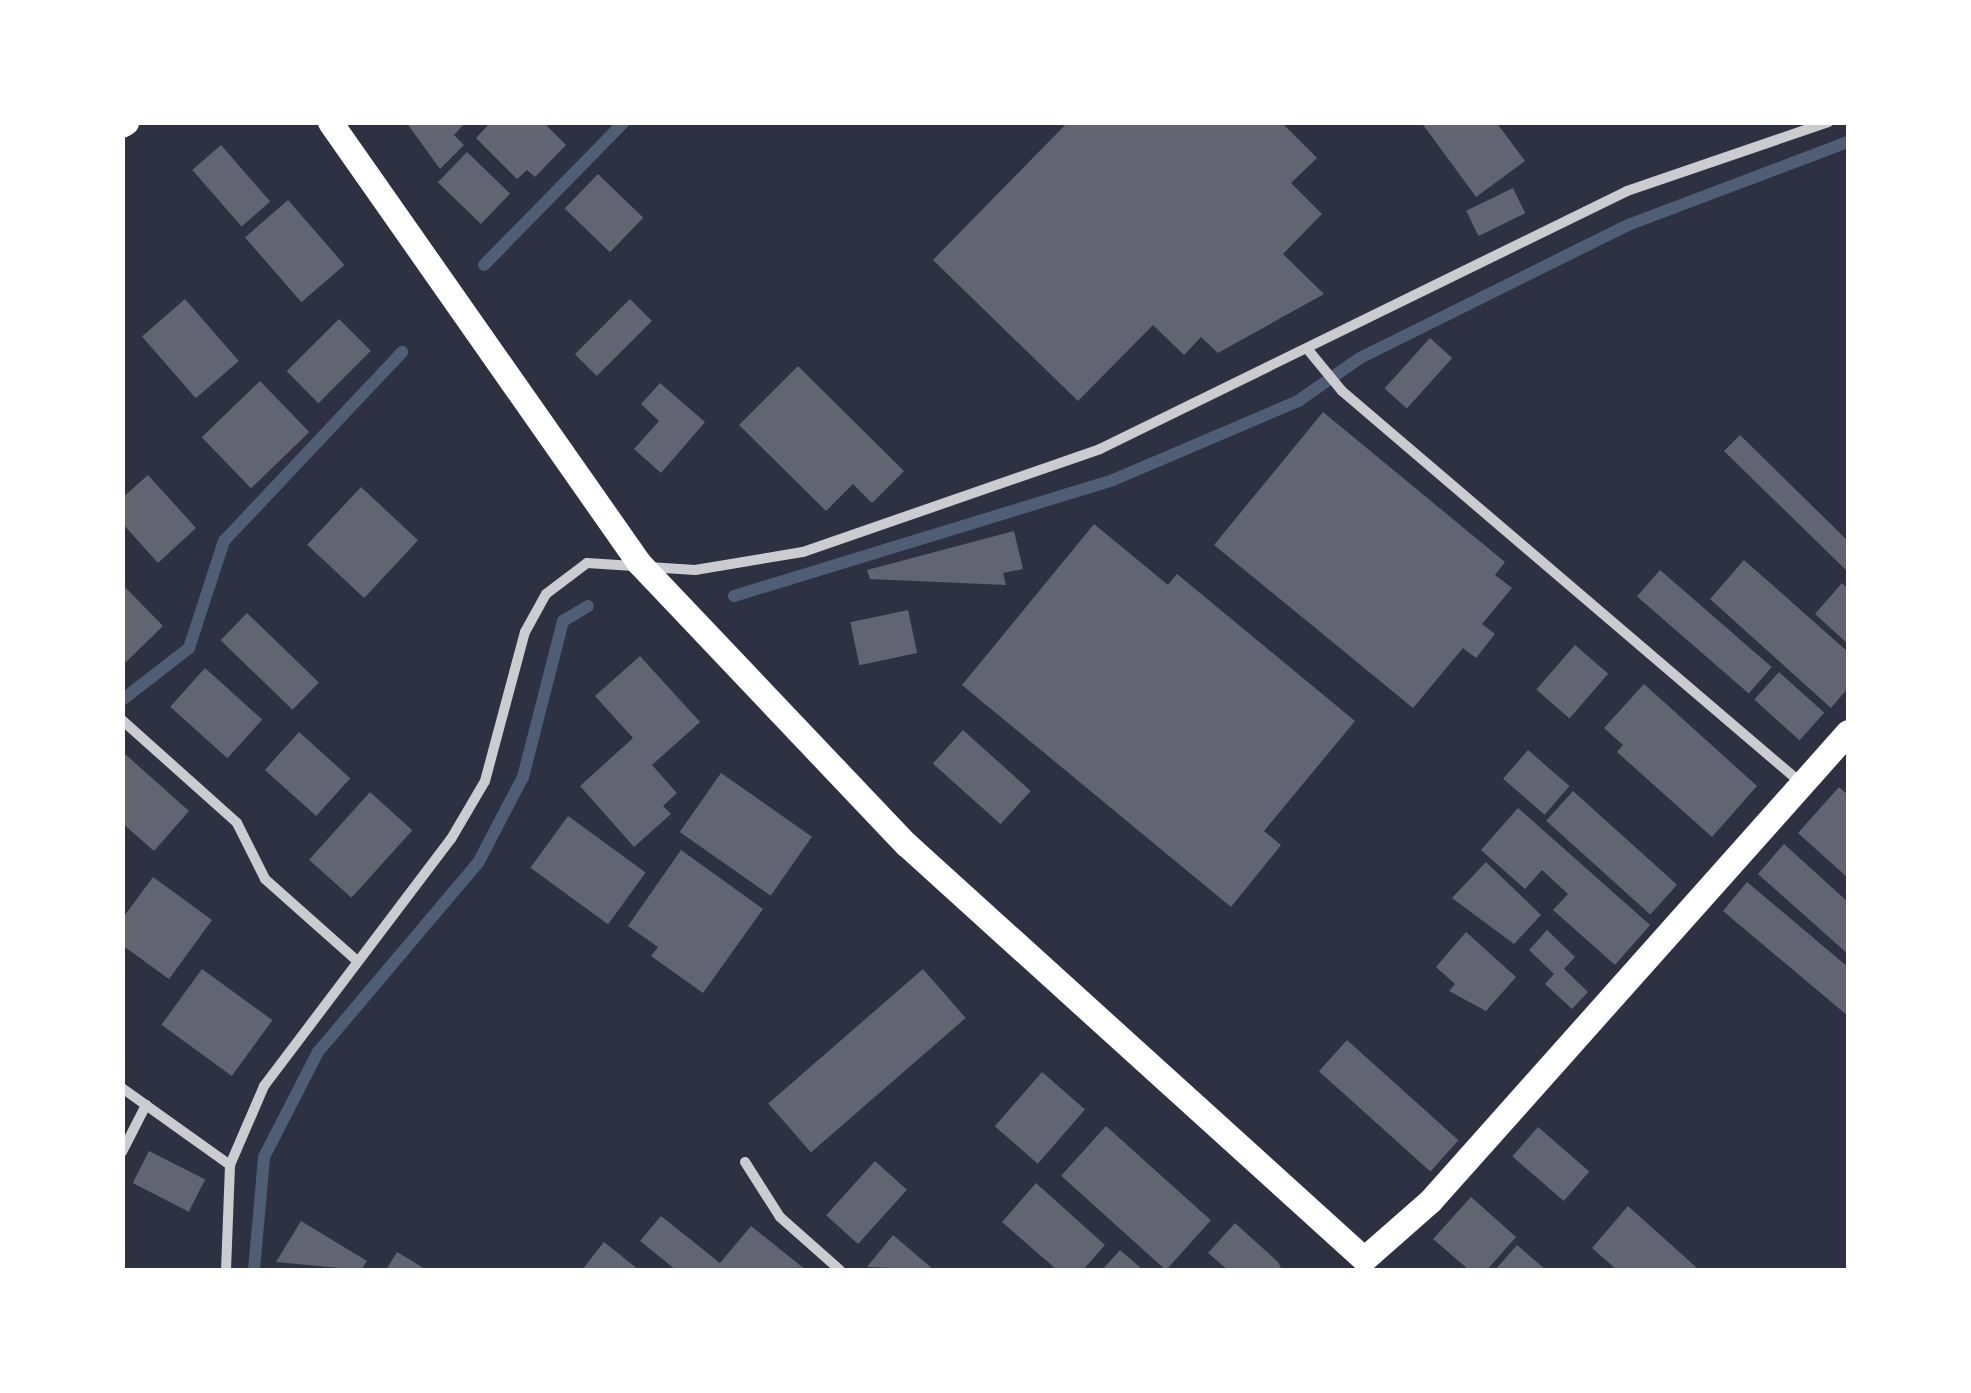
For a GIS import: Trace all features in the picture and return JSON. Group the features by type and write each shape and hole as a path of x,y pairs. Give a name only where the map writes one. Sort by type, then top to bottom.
{"main road":[{"path":"330,122 639,563 906,844 1360,1265 1430,1201 1848,732"}],"street":[{"path":"226,1270 230,1165 264,1086 485,781 525,632 546,594 587,563 639,563 695,570 803,552 1100,449 1309,351 1627,191 1829,122"},
{"path":"1309,351 1342,391 1801,783"},
{"path":"122,720 237,823 266,879 355,959"},
{"path":"122,1088 230,1165"},
{"path":"122,1152 146,1105"},
{"path":"745,1162 780,1217 840,1270"}],"building":[{"path":"406,122 466,122 454,135 464,145 440,169"},
{"path":"491,122 543,122 566,145 535,177 527,170 517,179 476,138"},
{"path":"1068,122 1281,122 1317,158 1291,183 1322,214 1283,254 1324,294 1218,353 1201,337 1184,355 1153,325 1078,401 933,260"},
{"path":"1421,122 1496,122 1525,161 1476,197"},
{"path":"221,145 270,202 242,227 192,170"},
{"path":"467,152 510,194 481,224 438,182"},
{"path":"598,174 643,218 610,252 565,209"},
{"path":"1513,188 1525,213 1479,236 1466,211"},
{"path":"288,200 344,265 301,302 245,237"},
{"path":"185,299 239,361 196,398 142,336"},
{"path":"630,299 652,321 597,376 575,354"},
{"path":"339,319 371,351 318,403 287,371"},
{"path":"1430,338 1452,358 1407,409 1384,389"},
{"path":"798,366 904,471 872,503 853,484 826,511 739,425"},
{"path":"260,381 309,432 251,488 202,437"},
{"path":"660,383 705,422 661,473 634,449 659,421 641,404"},
{"path":"1323,412 1505,562 1495,575 1512,588 1482,624 1495,634 1476,658 1463,648 1413,708 1214,545"},
{"path":"1740,435 1848,541 1848,572 1724,451"},
{"path":"148,475 196,528 158,563 122,523 122,498"},
{"path":"361,487 418,540 364,598 307,545"},
{"path":"1094,524 1168,585 1177,574 1355,721 1264,831 1281,845 1231,907 962,685"},
{"path":"1014,531 1023,569 1003,573 1006,585 870,579 867,570"},
{"path":"1744,560 1848,652 1848,688 1831,708 1710,599"},
{"path":"1660,570 1772,667 1749,694 1637,596"},
{"path":"1842,583 1848,589 1848,644 1815,614"},
{"path":"122,584 163,626 124,664 122,662"},
{"path":"908,610 917,653 859,665 850,622"},
{"path":"247,613 319,682 293,710 221,640"},
{"path":"1575,645 1608,674 1569,718 1536,690"},
{"path":"640,656 700,722 652,765 677,793 663,806 671,814 634,847 580,786 633,738 595,696"},
{"path":"205,668 262,720 227,758 170,707"},
{"path":"1779,672 1824,713 1800,740 1754,699"},
{"path":"1644,684 1757,786 1712,837 1617,752 1623,745 1604,728"},
{"path":"963,730 1031,791 1001,824 933,763"},
{"path":"299,732 350,778 316,816 265,770"},
{"path":"1528,750 1570,786 1545,815 1503,779"},
{"path":"125,754 189,811 154,851 122,823"},
{"path":"721,773 812,837 771,896 680,832"},
{"path":"1839,787 1848,795 1848,878 1798,833"},
{"path":"1573,791 1677,885 1650,914 1546,821"},
{"path":"370,792 412,830 351,898 309,860"},
{"path":"1518,808 1650,925 1615,965 1553,910 1568,894 1542,870 1525,889 1481,850"},
{"path":"568,816 646,872 608,924 530,868"},
{"path":"1784,844 1848,902 1848,954 1758,874"},
{"path":"681,850 763,909 703,993 651,956 658,947 628,926"},
{"path":"1486,862 1541,915 1514,944 1452,898"},
{"path":"153,877 212,920 169,979 122,945 122,919"},
{"path":"1747,882 1848,967 1848,1016 1723,911"},
{"path":"1547,930 1575,957 1564,969 1588,992 1572,1009 1545,984 1554,974 1529,950"},
{"path":"1466,932 1516,977 1486,1011 1449,991 1455,984 1436,967"},
{"path":"202,969 272,1020 232,1076 161,1025"},
{"path":"923,969 966,1018 811,1153 768,1103"},
{"path":"1347,1040 1458,1140 1430,1172 1319,1071"},
{"path":"1042,1072 1085,1109 1038,1164 995,1126"},
{"path":"1106,1126 1211,1220 1166,1270 1061,1176"},
{"path":"1538,1127 1589,1172 1564,1201 1512,1156"},
{"path":"149,1151 205,1180 189,1212 133,1183"},
{"path":"875,1161 907,1190 858,1244 826,1215"},
{"path":"1036,1183 1105,1245 1083,1270 1057,1270 1002,1222"},
{"path":"1471,1197 1516,1237 1487,1270 1469,1270 1433,1239"},
{"path":"1628,1206 1696,1267 1617,1270 1592,1248"},
{"path":"661,1216 720,1263 751,1226 806,1270 676,1270 640,1241"},
{"path":"301,1221 367,1261 361,1270 276,1262"},
{"path":"1235,1223 1282,1270 1228,1270 1208,1253"},
{"path":"893,1235 934,1270 867,1267"},
{"path":"604,1242 639,1270 582,1270"},
{"path":"1517,1245 1546,1270 1495,1270"},
{"path":"1120,1250 1143,1270 1102,1270"},
{"path":"397,1252 427,1270 386,1270"}],"waterway":[{"path":"484,265 624,122"},
{"path":"734,596 1113,480 1298,401 1360,358 1628,225 1848,142"},
{"path":"122,700 189,648 224,541 402,352"},
{"path":"254,1270 264,1157 318,1052 478,863 523,777 563,621 588,606"}]}
